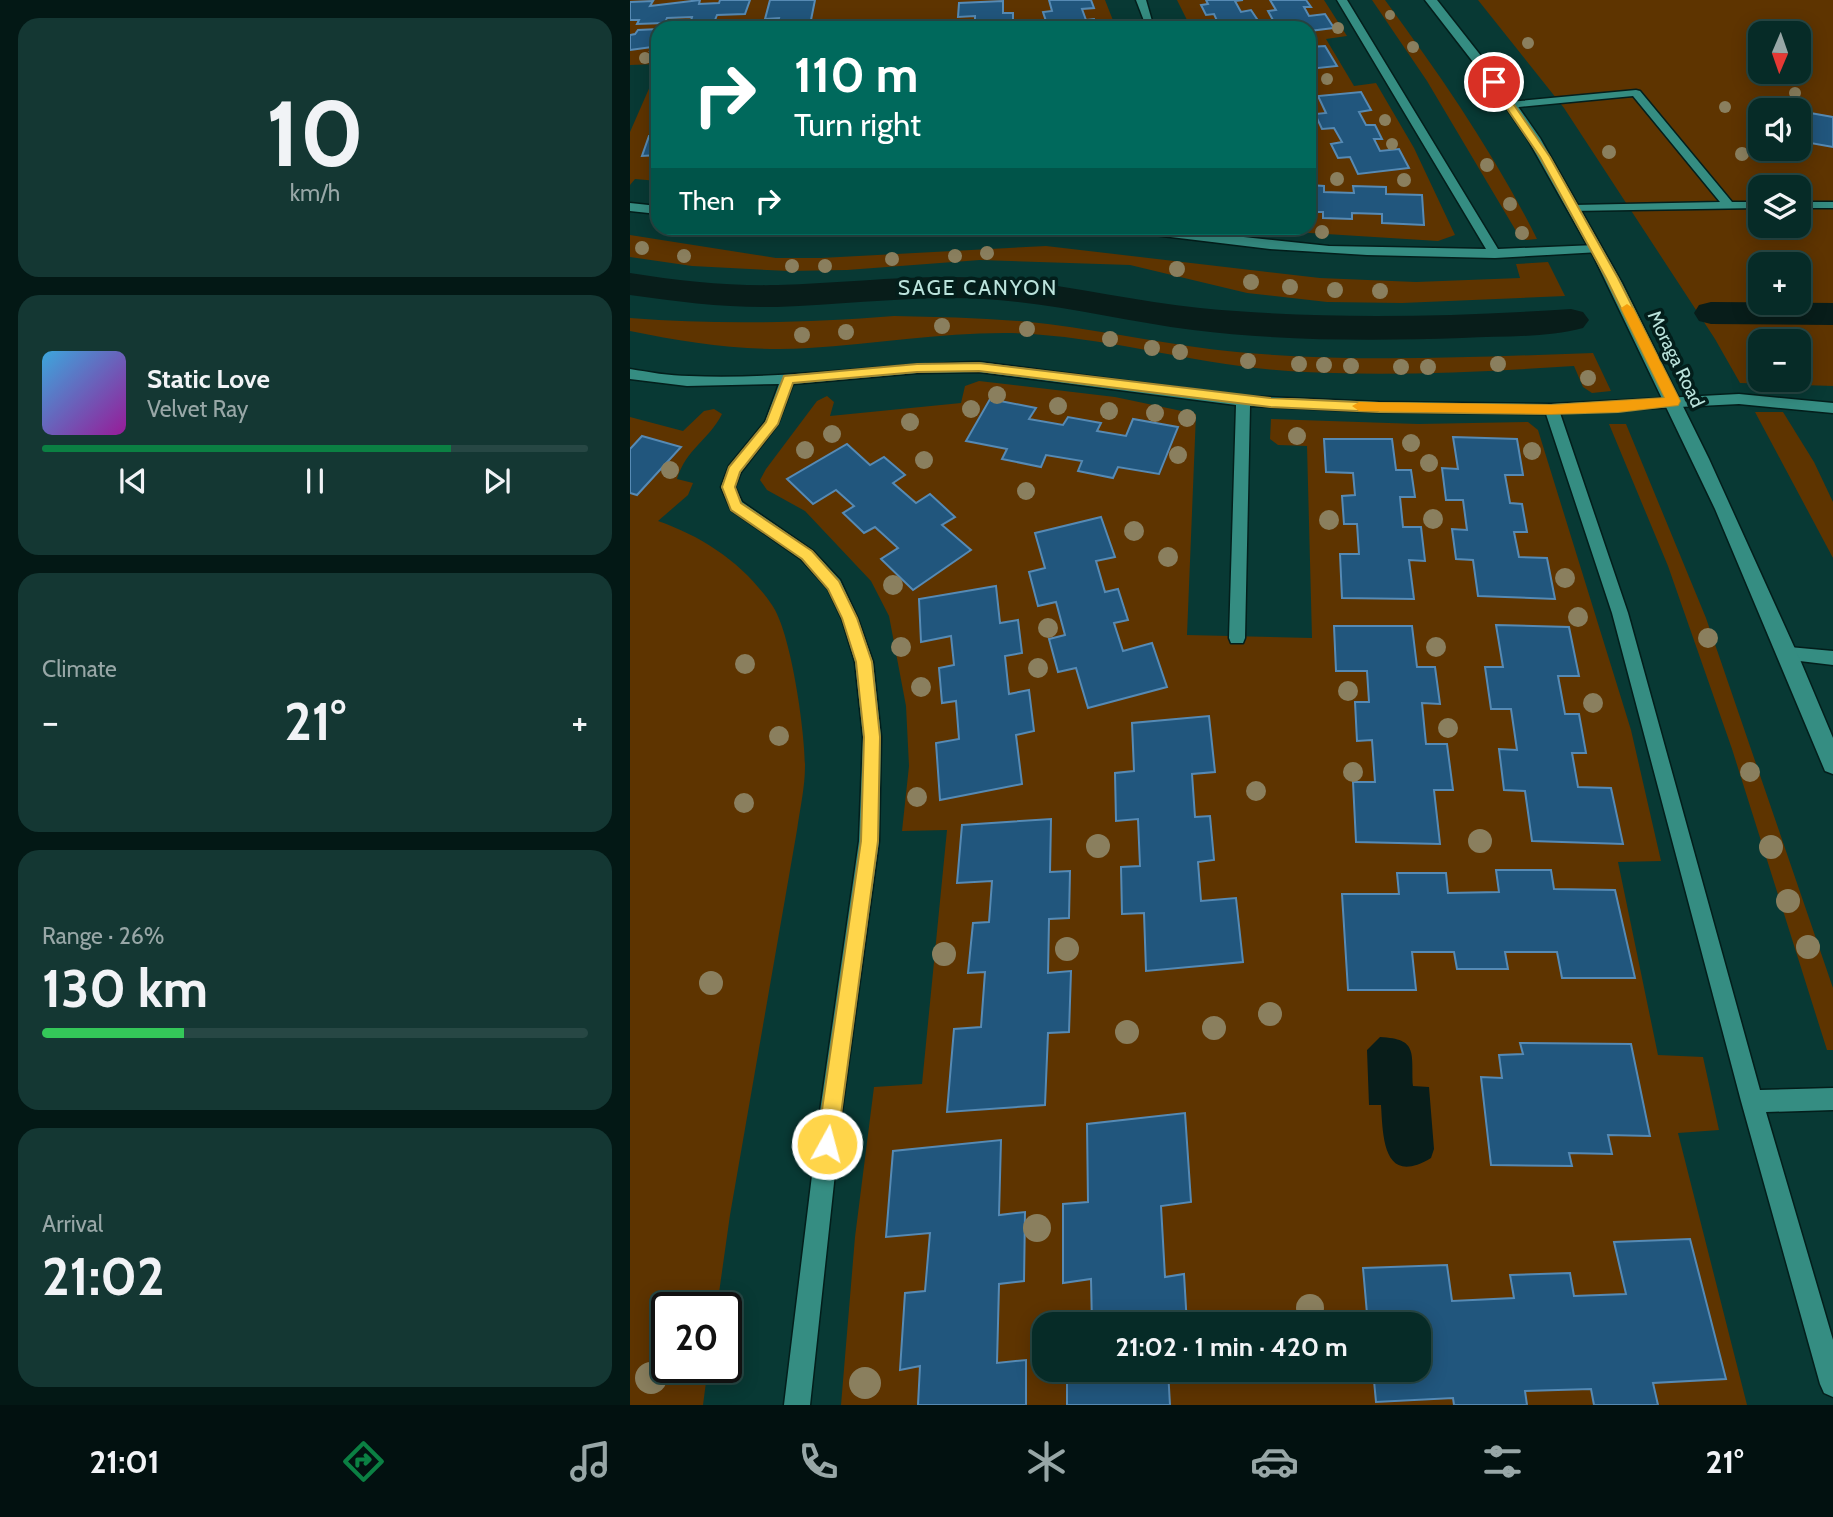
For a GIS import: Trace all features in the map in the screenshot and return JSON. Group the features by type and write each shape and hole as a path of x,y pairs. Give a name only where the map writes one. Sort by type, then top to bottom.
{"street":[{"name":"Moraga Road","path":"1431,0 1478,60 1545,157 1596,249 1673,401 1789,654 1833,764"}],"lane":[{"path":"1141,0 1149,21"},
{"path":"1342,0 1495,254"},
{"path":"1509,105 1636,93 1729,205"},
{"path":"1574,209 1748,205"},
{"path":"1811,205 1833,205"},
{"path":"630,207 651,209"},
{"path":"1217,235 1290,247 1407,253 1495,254 1596,249"},
{"path":"630,374 687,381 788,379 917,368 979,367 1243,401 1551,410 1739,399 1833,408"},
{"path":"788,379 771,424 734,470 728,487 736,506 807,555 834,585 850,618 864,662 872,737 869,841 830,1118 797,1405"},
{"path":"1237,638 1243,401"},
{"path":"1551,410 1620,613 1752,1101 1833,1384"},
{"path":"1789,654 1833,658"},
{"path":"1752,1101 1833,1099"}],"shaded area":[{"path":"630,0 1105,0 1113,21 651,21 651,64 630,65"},
{"path":"1177,0 1324,0 1347,36 1326,39 1354,86 1376,83 1414,148 1455,235 1438,241 1316,233 1316,21 1188,21"},
{"path":"1372,0 1385,0 1426,58 1466,116 1537,239 1526,240 1519,236 1427,81"},
{"path":"1478,0 1833,0 1833,386 1811,385 1811,329 1748,329 1748,383 1740,383 1715,339 1564,108"},
{"path":"651,84 651,180 635,179 630,185 630,132"},
{"path":"630,235 776,258 1046,246 1320,278 1416,282 1520,278 1516,264 1548,262 1565,296 1402,303 1327,302 1247,293 1130,265 980,260 847,270 788,271 692,266 630,257"},
{"path":"894,316 1029,322 1166,343 1281,355 1415,358 1593,353 1611,391 1592,393 1583,387 1574,366 1431,373 1324,373 1252,368 1040,335 980,333 809,348 764,349 696,343 630,331 630,318 762,322"},
{"path":"979,381 1115,397 1196,414 1187,635 1312,638 1307,446 1278,445 1270,439 1271,419 1418,424 1528,422 1538,430 1631,730 1661,861 1618,862 1658,1055 1703,1057 1719,1130 1678,1133 1747,1405 841,1405 855,1237 874,1087 922,1084 947,830 902,831 909,766 906,706 889,616 871,581 805,511 767,490 760,480 817,401 827,396 834,402 830,416 961,403 965,386"},
{"path":"714,409 722,414 681,469 677,479 693,483 688,495 658,521 691,535 722,554 749,577 772,605 785,637 796,683 804,750 804,782 719,1292 651,1292 651,1383 706,1383 703,1405 630,1405 630,417 683,431 704,411"},
{"path":"1755,412 1783,412 1814,462 1833,502 1833,558"},
{"path":"1609,424 1626,424 1706,618 1833,988 1833,1050 1827,1050 1732,749 1668,566"}],"water":[{"path":"1380,1037 1393,1038 1407,1045 1412,1057 1413,1086 1429,1087 1434,1149 1431,1158 1415,1165 1403,1166 1395,1162 1385,1143 1381,1105 1369,1105 1367,1050"}],"building":[{"path":"700,0 699,4 719,3 720,0 750,0 745,14 717,15 715,20 667,18 666,21 637,24 639,20 630,20 630,2 653,1 650,6"},
{"path":"770,0 815,0 811,20 765,19"},
{"path":"1049,0 1091,0 1094,8 1082,9 1086,20 1095,21 1046,21 1043,12 1052,11"},
{"path":"1206,0 1243,0 1235,1 1241,12 1251,10 1258,21 1217,21 1214,14 1206,15 1201,5 1208,4"},
{"path":"1270,0 1306,0 1311,7 1304,7 1309,16 1325,14 1334,28 1316,30 1316,21 1273,21 1268,11 1276,10"},
{"path":"1003,1 1003,13 1013,13 1013,21 975,21 975,16 958,17 959,3"},
{"path":"651,29 651,47 630,50 630,35 638,30"},
{"path":"1325,46 1337,66 1316,68 1316,47"},
{"path":"1361,92 1371,110 1359,112 1366,125 1375,125 1382,139 1374,139 1380,151 1399,149 1409,168 1358,174 1350,157 1338,158 1331,144 1342,142 1334,128 1322,129 1316,114 1326,113 1318,96"},
{"path":"1811,113 1833,117 1833,147 1811,143"},
{"path":"649,136 651,155 642,156"},
{"path":"1316,185 1324,186 1324,192 1354,193 1353,186 1386,187 1386,194 1422,195 1424,225 1382,223 1382,214 1352,213 1352,219 1323,218 1323,212 1316,212"},
{"path":"990,399 1036,408 1029,419 1063,425 1068,417 1101,423 1097,431 1126,436 1133,419 1178,427 1159,474 1118,467 1113,478 1078,471 1082,461 1046,455 1041,467 1002,459 1007,449 966,441"},
{"path":"642,436 681,447 637,495 630,493 630,449"},
{"path":"1453,437 1517,439 1523,475 1505,475 1510,503 1522,504 1527,532 1514,532 1519,557 1547,558 1555,599 1478,596 1473,560 1456,559 1452,529 1467,530 1463,500 1446,500 1442,468 1458,469"},
{"path":"1324,439 1392,439 1396,470 1411,470 1415,497 1400,497 1403,527 1421,527 1425,561 1409,560 1414,599 1342,598 1340,554 1359,554 1357,524 1344,524 1342,496 1355,495 1353,473 1326,472"},
{"path":"847,444 870,465 884,457 905,475 893,483 916,503 930,494 955,517 942,525 971,550 913,590 881,559 898,548 875,527 864,533 843,513 854,506 836,490 813,504 787,479"},
{"path":"1101,517 1115,557 1096,561 1105,592 1118,589 1128,620 1114,623 1123,651 1152,643 1167,687 1088,708 1076,668 1058,672 1049,639 1065,635 1056,602 1038,606 1029,572 1045,568 1035,533"},
{"path":"996,586 1000,623 1018,620 1022,653 1005,656 1009,694 1029,690 1034,731 1016,735 1022,784 940,800 936,743 959,739 956,701 942,703 939,668 954,665 951,636 921,642 919,599"},
{"path":"1496,625 1569,627 1579,676 1558,676 1565,714 1579,714 1586,753 1572,753 1578,787 1611,788 1623,844 1532,841 1525,791 1504,790 1499,749 1517,750 1511,709 1491,709 1485,667 1503,667"},
{"path":"1334,626 1412,626 1417,667 1435,667 1440,704 1422,703 1426,744 1447,744 1453,790 1434,790 1440,844 1356,842 1353,782 1375,782 1372,740 1357,741 1355,702 1369,702 1367,671 1336,671"},
{"path":"1209,716 1215,772 1192,774 1195,817 1210,816 1214,860 1198,862 1201,901 1236,898 1243,962 1146,971 1144,913 1122,914 1121,867 1140,866 1138,819 1116,821 1115,773 1134,771 1132,723"},
{"path":"1051,819 1050,872 1070,871 1069,918 1049,919 1048,973 1071,971 1069,1032 1048,1033 1045,1105 947,1112 954,1029 981,1027 985,972 968,973 973,923 989,922 992,881 957,883 962,825"},
{"path":"1496,870 1551,870 1554,889 1615,890 1635,978 1562,978 1557,952 1505,952 1508,969 1457,969 1454,952 1412,952 1416,990 1348,990 1342,894 1399,894 1397,873 1446,873 1448,893 1499,892"},
{"path":"1520,1043 1631,1044 1650,1136 1608,1135 1612,1154 1569,1153 1572,1166 1491,1165 1481,1077 1502,1078 1499,1055 1523,1054"},
{"path":"1185,1113 1191,1202 1161,1206 1165,1277 1184,1274 1186,1312 1092,1312 1091,1279 1063,1283 1063,1204 1088,1202 1087,1124"},
{"path":"1001,1140 999,1215 1025,1212 1024,1281 999,1284 997,1363 1026,1360 1026,1405 918,1405 920,1366 900,1370 905,1293 925,1291 930,1233 886,1237 893,1151"},
{"path":"1690,1239 1726,1379 1653,1383 1658,1405 1594,1405 1591,1389 1525,1391 1527,1405 1454,1405 1453,1398 1376,1402 1374,1382 1431,1382 1431,1312 1367,1312 1363,1268 1447,1265 1452,1301 1514,1298 1510,1275 1570,1273 1574,1296 1626,1294 1614,1242"},
{"path":"1067,1382 1169,1382 1170,1405 1067,1405"}],"waterway":[{"path":"630,284 705,294 751,296 930,287 987,288 1197,319 1338,328 1430,328 1571,320"},
{"path":"1711,313 1833,314"}],"slow traffic":[{"path":"1359,406 1551,410 1673,401 1627,308"}],"district":[{"name":"SAGE CANYON","path":"978,287"}],"route":[{"path":"827,1144 869,841 872,737 864,662 850,618 834,585 807,555 736,506 728,487 734,470 771,424 788,379 917,368 979,367 1243,401 1551,410 1673,401 1612,278 1545,157 1494,82"}]}
